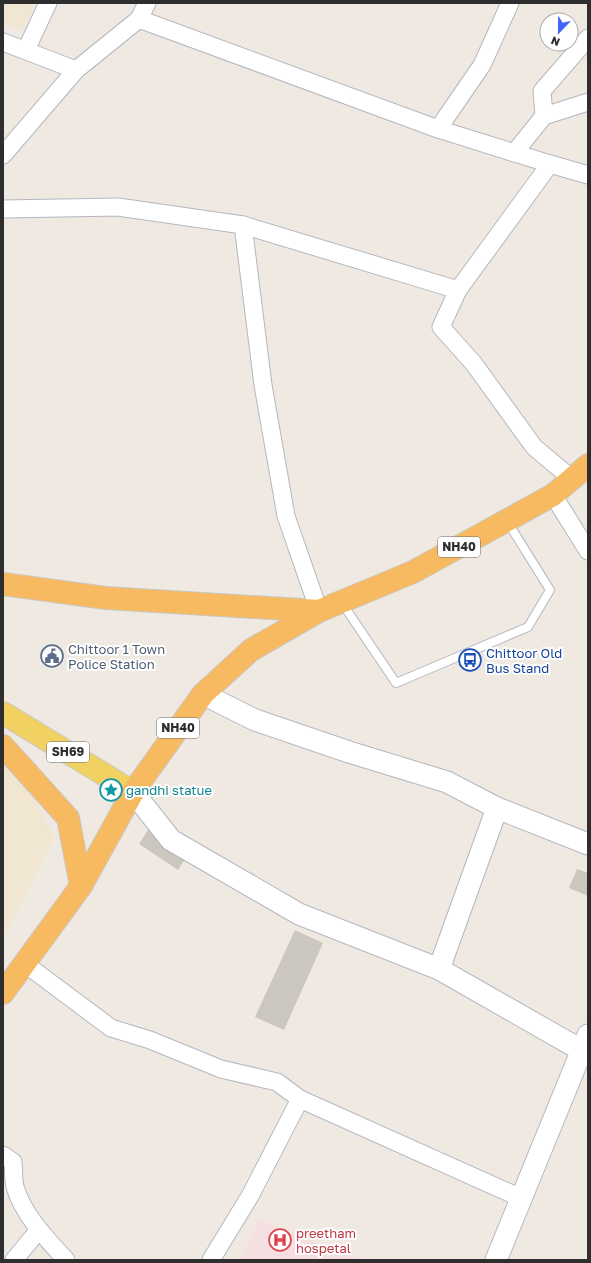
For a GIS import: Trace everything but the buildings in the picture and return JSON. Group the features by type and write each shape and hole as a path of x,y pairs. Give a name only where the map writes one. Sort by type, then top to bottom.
{"highway":[{"name":"NH40","path":"3,993 81,886 133,792 203,694 251,650 319,610 413,572 553,494 580,472"},
{"name":"NH40","path":"3,584 106,598 319,610"},
{"path":"3,746 68,818 81,886"}],"main road":[{"name":"SH69","path":"3,713 133,792"}],"street":[{"path":"26,50 48,3"},
{"path":"3,155 76,70 139,19 147,3"},
{"path":"438,129 482,65 510,3"},
{"path":"139,19 438,129 588,175"},
{"path":"544,116 542,91 588,38"},
{"path":"3,42 76,70"},
{"path":"514,153 544,116 588,102"},
{"path":"550,164 458,290 441,327 474,364 534,447 580,472"},
{"path":"3,209 118,207 243,225 458,290"},
{"path":"243,225 263,385 286,516 319,610"},
{"path":"553,494 588,551"},
{"path":"203,694 254,720 349,752 447,782 497,808 588,844"},
{"path":"133,792 171,840 285,907 299,914 439,969 586,1046 496,1260"},
{"path":"439,969 497,808"},
{"path":"24,963 111,1028 150,1040 222,1069 277,1082 300,1098 521,1198"},
{"path":"211,1260 250,1196 300,1098"},
{"path":"3,1155 13,1162 14,1185 38,1231 66,1260"},
{"path":"14,1260 38,1231"}],"lane":[{"path":"341,602 396,683 528,627 550,590 507,520"}],"shaded area":[{"path":"3,3 36,3 23,29 3,24"},
{"path":"3,756 19,764 54,837 3,939"},
{"name":"preetham hospetal","path":"259,1220 363,1260 240,1260"}],"place":[{"name":"Chittoor 1 Town Police Station","path":"52,656"},
{"name":"Chittoor Old Bus Stand","path":"470,660"},
{"name":"gandhi statue","path":"111,790"},
{"name":"preetham hospetal","path":"280,1240"}]}
